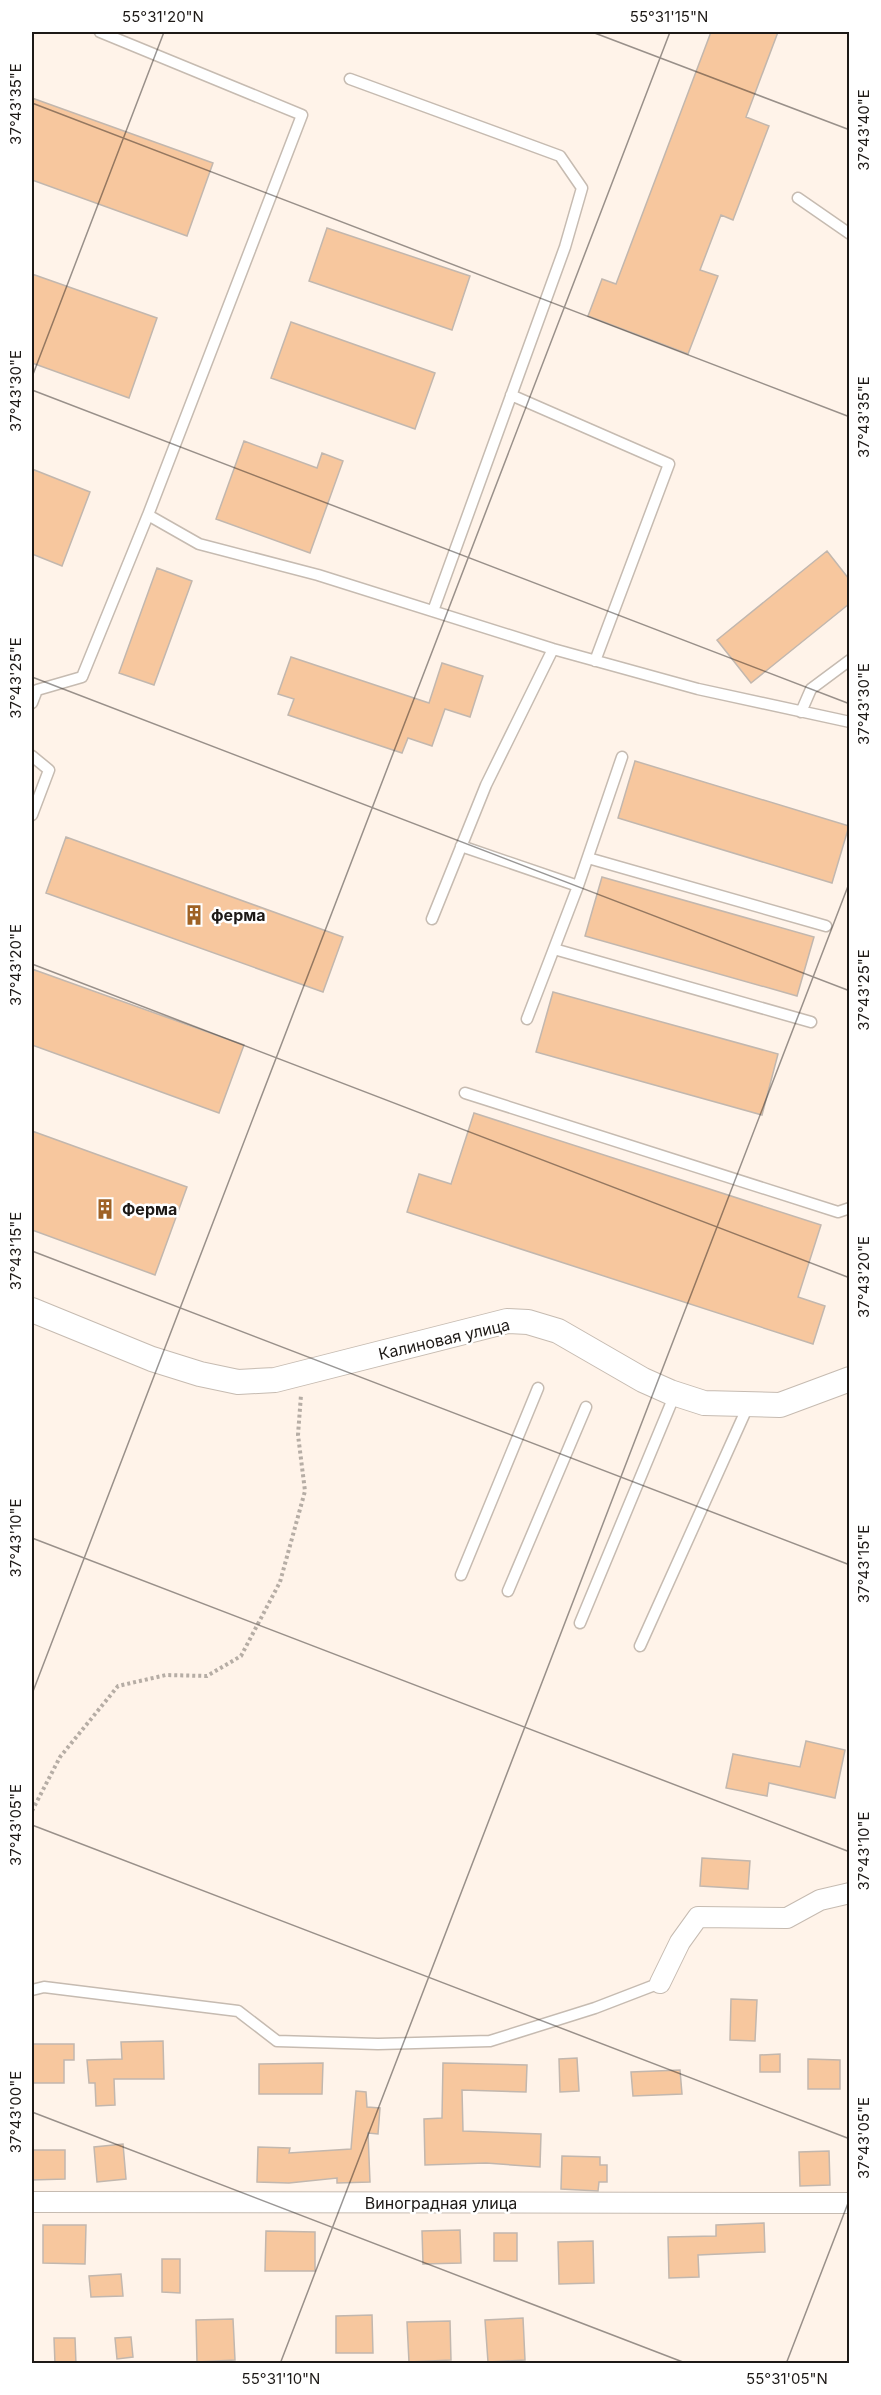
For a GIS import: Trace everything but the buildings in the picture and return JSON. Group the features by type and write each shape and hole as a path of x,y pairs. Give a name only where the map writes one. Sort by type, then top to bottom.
{"street":[{"name":"Калиновая улица","path":"32,1310 152,1359 200,1374 238,1382 275,1380 507,1322 528,1322 558,1330 643,1380 675,1394 704,1403 748,1406 780,1405 849,1379"},
{"path":"660,1983 680,1941 698,1917 787,1918 820,1900 849,1893"},
{"name":"Виноградная улица","path":"32,2202 849,2203"}],"lane":[{"path":"32,703 37,690 82,677 148,515 302,115 100,32"},
{"path":"350,80 560,156 582,188 565,247 433,611"},
{"path":"798,198 849,234"},
{"path":"511,395 669,464 595,661"},
{"path":"148,515 199,544 318,575 553,650 698,689 849,722"},
{"path":"432,920 486,786 553,650"},
{"path":"801,712 811,689 849,660"},
{"path":"32,756 49,770 32,815"},
{"path":"527,1019 578,886 622,757"},
{"path":"461,846 578,886"},
{"path":"588,858 826,926"},
{"path":"554,949 811,1022"},
{"path":"465,1093 837,1212 849,1209"},
{"path":"461,1575 538,1388"},
{"path":"579,1623 675,1394"},
{"path":"639,1646 748,1406"},
{"path":"508,1591 586,1407"},
{"path":"32,1990 44,1987 238,2011 277,2041 378,2044 490,2041 595,2008 660,1983"}],"path":[{"path":"32,1811 60,1756 118,1686 166,1675 207,1676 241,1656 280,1582 304,1491 298,1435 303,1372"}],"place":[{"name":"ферма","path":"194,915"},
{"name":"Ферма","path":"105,1209"}]}
